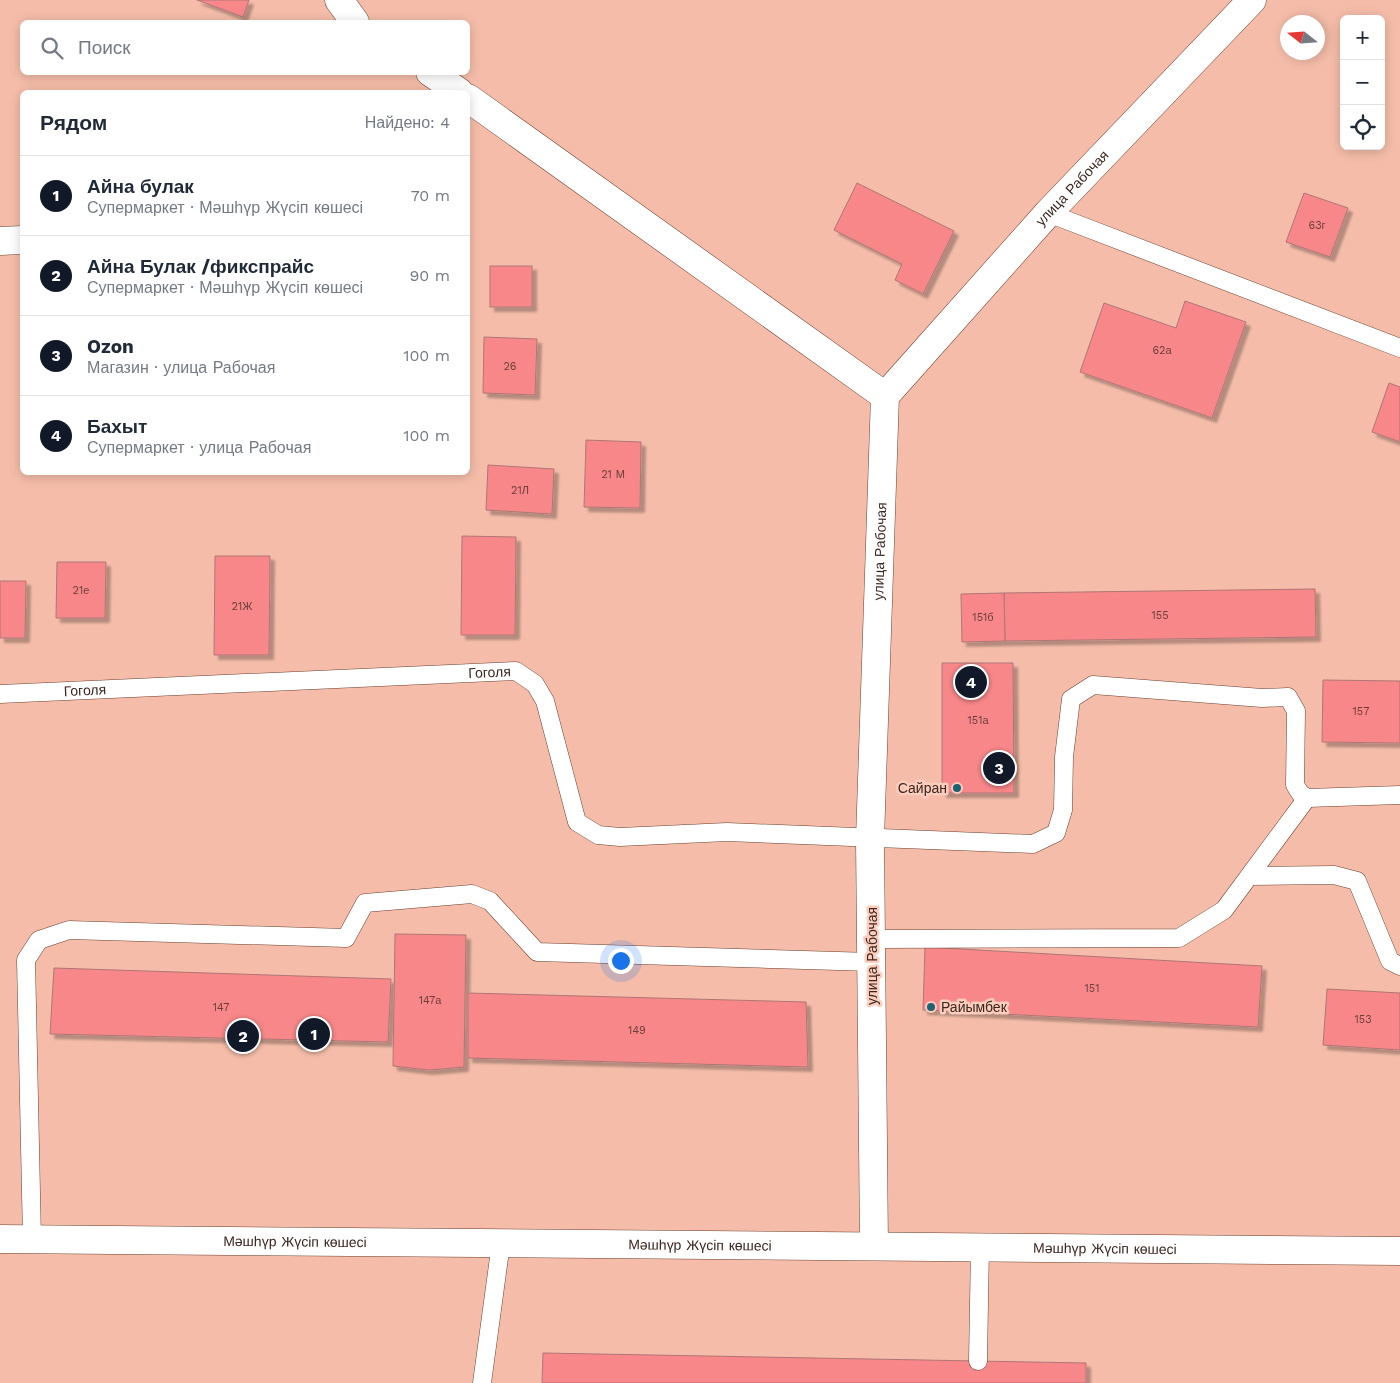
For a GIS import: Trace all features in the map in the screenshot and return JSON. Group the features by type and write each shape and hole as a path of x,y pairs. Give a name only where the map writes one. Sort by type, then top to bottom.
{"street":[{"path":"339,0 354,20"},
{"name":"улица Рабочая","path":"874,1246 870,839 885,396 1048,213 1252,0"},
{"path":"434,75 455,90"},
{"path":"470,101 885,396"},
{"path":"0,241 20,240"},
{"name":"Мәшһүр Жүсіп көшесі","path":"0,1239 1400,1251"}],"lane":[{"path":"1048,213 1400,348"},
{"name":"Гоголя","path":"0,694 516,671 534,684 545,701 577,822 598,835 620,837 727,832 1033,844 1056,832 1063,810 1064,757 1071,699 1093,685 1262,698 1288,697 1296,711 1295,785 1300,793 1307,798"},
{"path":"32,1239 26,960 39,940 69,930 346,938 365,903 472,894 490,901 537,952 872,950 1179,938 1224,910 1307,798 1400,795"},
{"path":"1250,876 1334,876 1358,881 1390,961 1400,966"},
{"path":"482,1383 501,1243"},
{"path":"978,1361 980,1247"}],"building":[{"path":"197,0 249,0 243,17"},
{"path":"857,183 954,231 923,294 895,280 902,264 834,230"},
{"path":"1304,193 1348,208 1330,257 1286,242"},
{"path":"490,266 532,266 532,307 490,307"},
{"path":"1185,301 1246,322 1212,418 1080,372 1104,303 1176,328"},
{"path":"484,337 537,339 535,395 483,393"},
{"path":"1389,383 1400,387 1400,442 1372,432"},
{"path":"586,440 641,442 640,508 584,507"},
{"path":"488,465 554,469 552,514 486,510"},
{"path":"462,536 516,537 515,635 461,635"},
{"path":"215,556 270,556 269,655 214,655"},
{"path":"57,562 106,562 105,618 56,618"},
{"path":"0,581 26,581 25,638 0,638"},
{"path":"1315,589 1316,637 1005,641 1004,593"},
{"path":"1004,593 1005,641 962,642 961,594"},
{"path":"942,663 1013,663 1014,793 942,793"},
{"path":"1323,680 1400,681 1400,743 1322,742"},
{"path":"395,934 466,935 464,1067 429,1070 393,1066"},
{"path":"925,947 1262,966 1258,1027 923,1010"},
{"path":"54,968 391,979 388,1042 50,1034"},
{"path":"1327,989 1400,993 1400,1050 1323,1045"},
{"path":"468,993 806,1002 808,1067 468,1058"},
{"path":"543,1353 1086,1363 1086,1383 542,1383"}],"place":[{"name":"Бахыт","path":"971,682"},
{"name":"Ozon","path":"999,768"},
{"name":"Сайран","path":"957,788"},
{"name":"Райымбек","path":"931,1007"},
{"name":"Айна булак","path":"314,1034"},
{"name":"Айна Булак /фикспрайс","path":"243,1036"}]}
